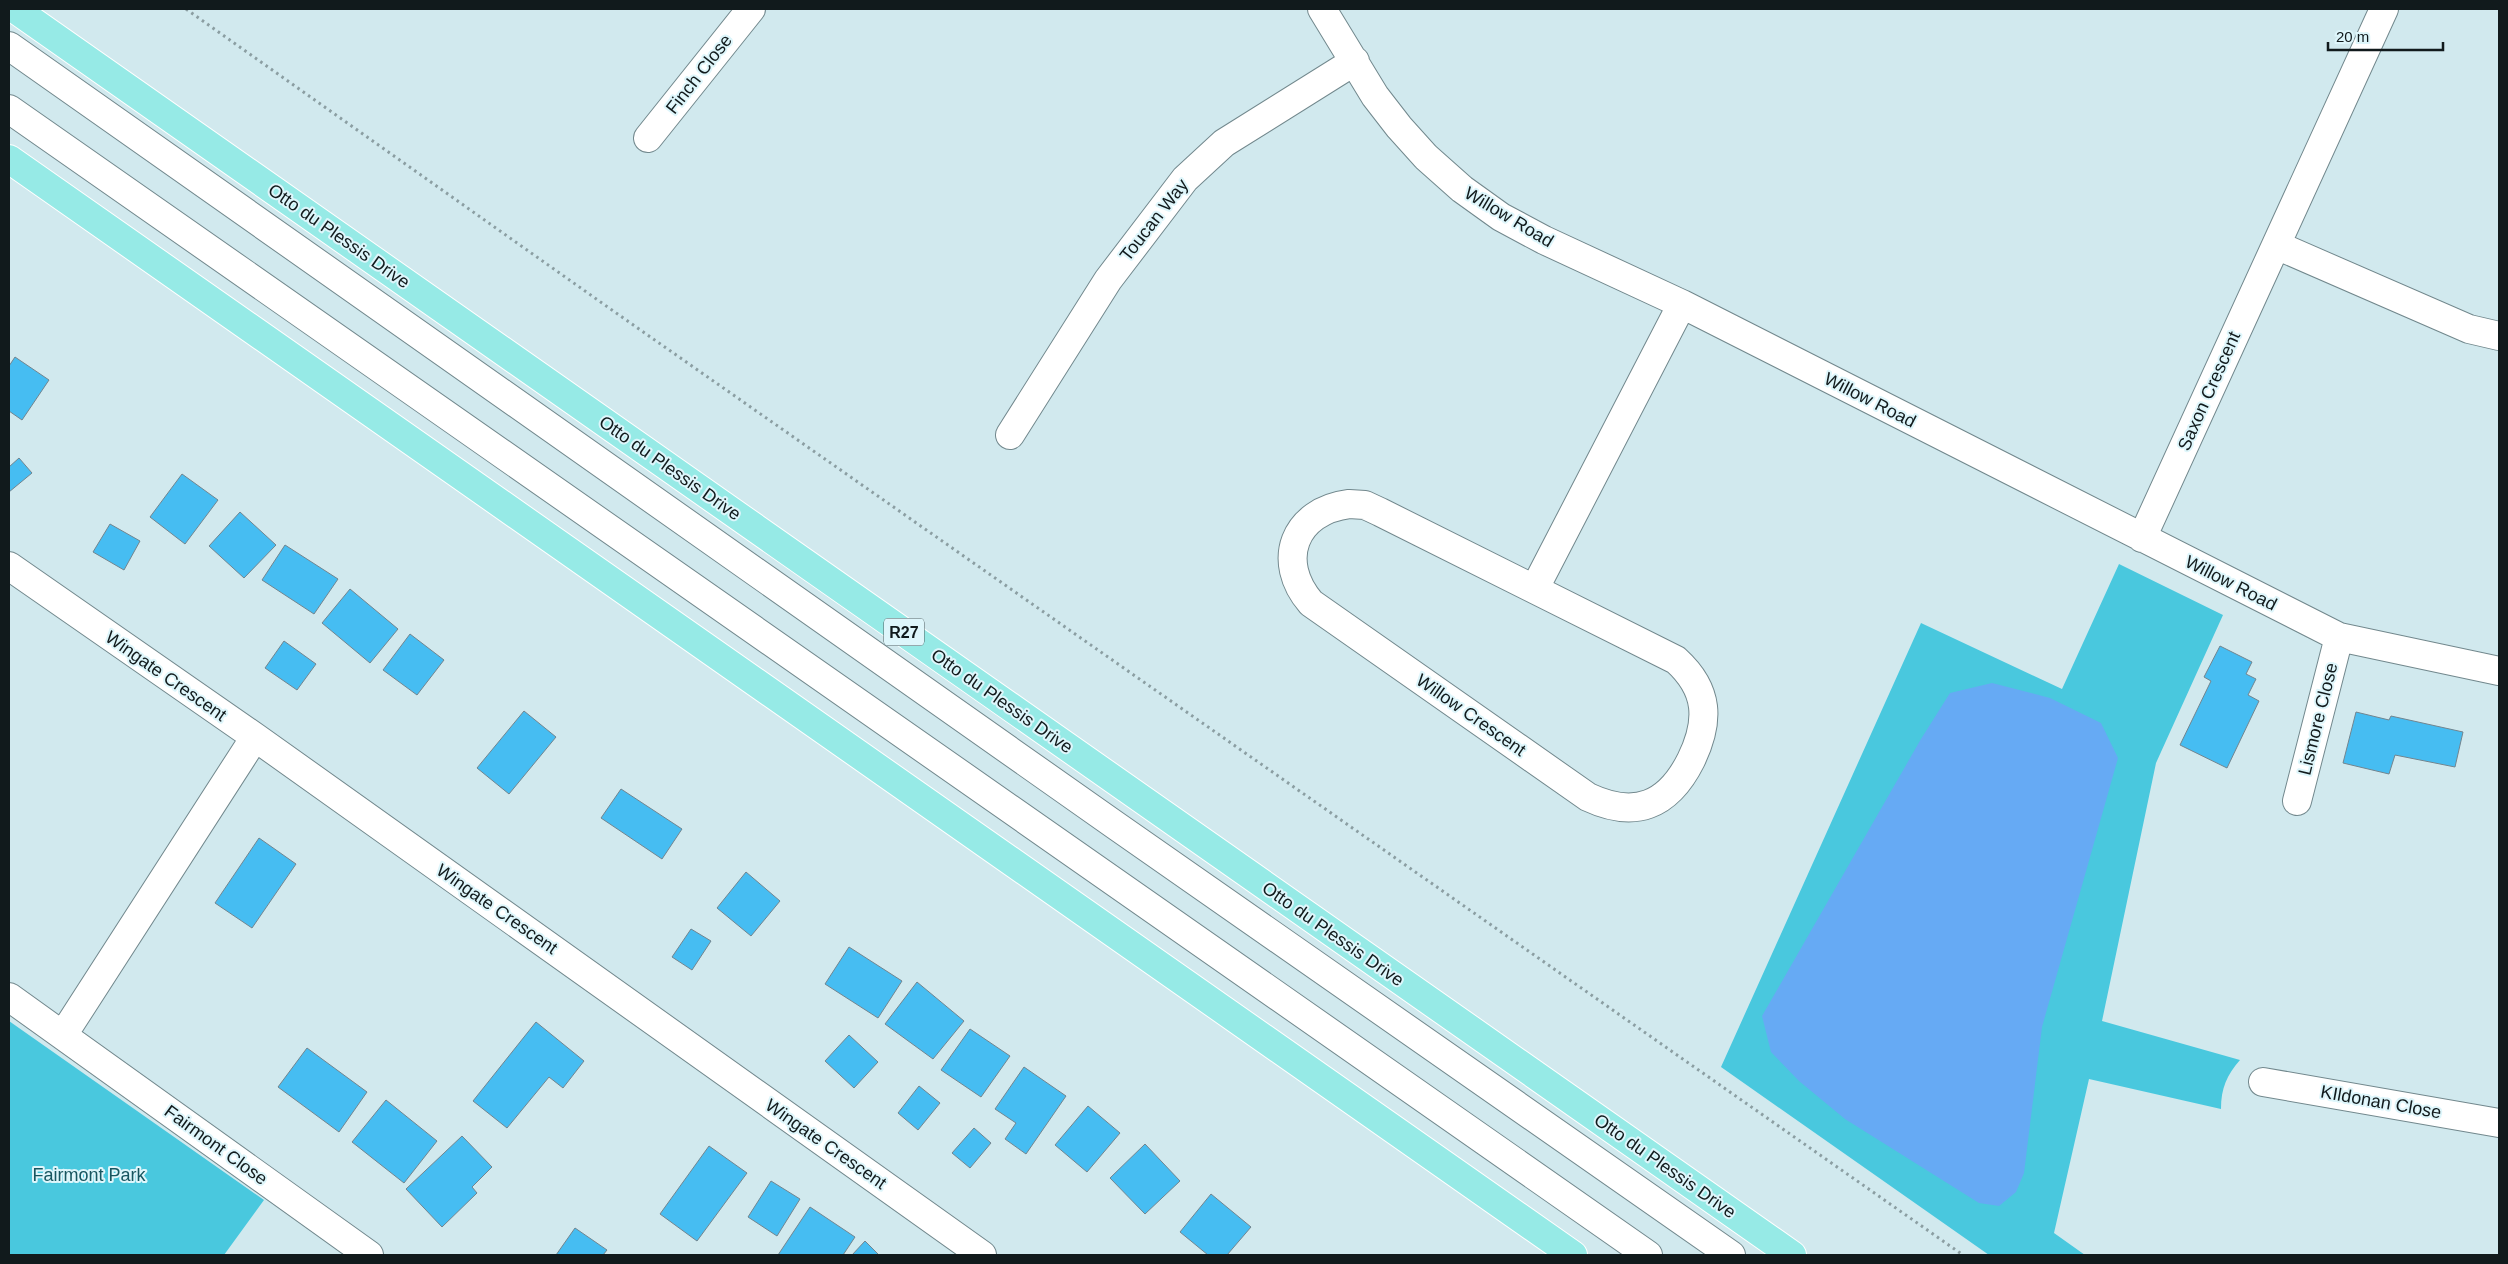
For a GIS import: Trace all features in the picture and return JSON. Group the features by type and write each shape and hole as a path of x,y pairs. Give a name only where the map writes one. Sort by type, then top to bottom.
{"main road":[{"name":"Otto du Plessis Drive","path":"15,9 1792,1255"},
{"path":"9,160 1573,1255"}],"street":[{"name":"Finch Close","path":"648,138 751,9"},
{"name":"Willow Road","path":"1322,9 1375,96 1399,128 1426,157 1462,189 1502,217 1544,240 1682,304 2339,637 2499,672"},
{"name":"Saxon Crescent","path":"2142,538 2384,9"},
{"path":"9,46 1106,820 1731,1255"},
{"name":"Toucan Way","path":"1010,435 1108,280 1185,179 1224,144 1355,61"},
{"path":"9,108 1648,1255"},
{"path":"2276,245 2470,329 2499,336"},
{"path":"1535,588 1682,304"},
{"name":"Willow Crescent","path":"1349,504 1365,506 1535,588 1669,655 1688,671 1697,685 1703,701 1704,721 1700,740 1681,780 1656,800 1642,806 1623,808 1604,805 1588,797 1311,603 1295,580 1292,565 1293,551 1297,537 1306,523 1318,513 1333,506 1349,504"},
{"name":"Wingate Crescent","path":"9,566 255,738 982,1255"},
{"name":"Lismore Close","path":"2297,801 2339,637"},
{"path":"63,1035 255,738"},
{"name":"Fairmont Close","path":"9,996 369,1255"},
{"name":"KIldonan Close","path":"2263,1082 2499,1123"}],"path":[{"path":"186,9 593,297 1963,1255"}],"green space":[{"path":"2119,564 2223,615 2156,763 2102,1021 2240,1060 2226,1082 2222,1095 2221,1109 2089,1079 2054,1233 2085,1255 1989,1255 1721,1067 1921,623 2062,689"},
{"name":"Fairmont Park","path":"9,1021 264,1200 224,1255 9,1255"}],"shaded area":[{"path":"1992,683 2050,698 2101,723 2118,758 2042,1027 2024,1173 2016,1192 1999,1206 1979,1203 1845,1119 1799,1081 1771,1052 1762,1016 1921,739 1950,693"}],"building":[{"path":"15,357 49,380 22,420 9,411 9,366"},
{"path":"19,458 32,473 9,492 9,467"},
{"path":"182,474 218,500 185,544 150,517"},
{"path":"240,512 276,545 244,578 209,546"},
{"path":"110,524 140,541 124,570 93,552"},
{"path":"285,545 338,579 314,614 262,580"},
{"path":"350,589 398,629 370,663 322,623"},
{"path":"410,634 444,660 417,695 383,670"},
{"path":"284,641 316,664 297,690 265,668"},
{"path":"2220,646 2252,662 2246,674 2256,679 2248,695 2259,701 2227,768 2180,745 2211,681 2204,677"},
{"path":"524,711 556,737 509,794 477,768"},
{"path":"2356,712 2389,720 2391,716 2463,732 2455,767 2395,755 2389,774 2343,763"},
{"path":"621,789 682,829 662,859 601,818"},
{"path":"259,838 296,864 252,928 215,903"},
{"path":"746,872 780,901 751,936 717,908"},
{"path":"691,929 711,941 692,970 672,957"},
{"path":"849,947 902,981 878,1018 825,984"},
{"path":"917,982 964,1021 933,1059 885,1024"},
{"path":"536,1022 584,1061 563,1088 549,1077 507,1128 473,1101"},
{"path":"970,1029 1010,1056 981,1097 941,1070"},
{"path":"849,1035 878,1062 854,1088 825,1061"},
{"path":"307,1048 367,1092 339,1132 278,1087"},
{"path":"1024,1067 1066,1096 1026,1154 1005,1139 1016,1123 995,1109"},
{"path":"919,1086 940,1103 918,1130 898,1113"},
{"path":"386,1100 437,1141 404,1183 352,1142"},
{"path":"1088,1106 1120,1133 1087,1172 1055,1145"},
{"path":"974,1128 991,1143 970,1168 952,1153"},
{"path":"462,1136 492,1167 472,1187 477,1193 442,1227 406,1189"},
{"path":"1145,1144 1180,1181 1145,1214 1110,1178"},
{"path":"709,1146 747,1173 697,1241 660,1214"},
{"path":"771,1181 800,1199 777,1236 748,1217"},
{"path":"1211,1194 1251,1227 1227,1255 1208,1255 1180,1232"},
{"path":"810,1207 855,1237 843,1255 778,1255"},
{"path":"575,1228 607,1250 603,1255 556,1255"},
{"path":"865,1241 879,1255 852,1255"}]}
